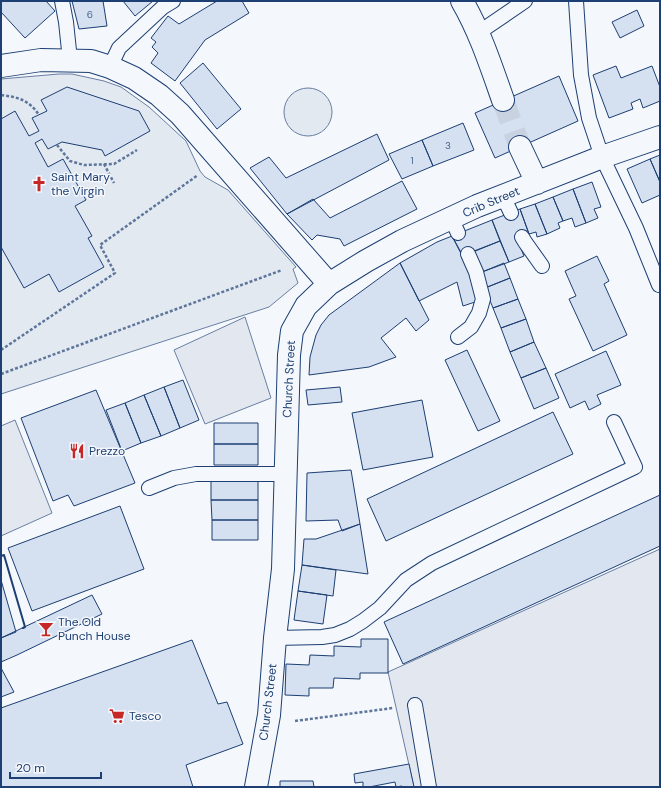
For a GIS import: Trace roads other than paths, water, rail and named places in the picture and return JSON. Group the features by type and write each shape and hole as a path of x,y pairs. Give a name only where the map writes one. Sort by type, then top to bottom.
{"street":[{"path":"462,1 470,14 478,33 503,100"},
{"path":"1,66 41,60 91,61 110,66 134,78 159,95 180,114 329,284"},
{"name":"Crib Street","path":"329,284 402,241 455,226 477,206 507,204 537,183 602,157 660,137"},
{"path":"520,147 537,183"},
{"name":"Church Street","path":"256,787 267,724 283,570 289,355 292,331 306,306 329,284"}],"lane":[{"path":"62,1 70,60"},
{"path":"110,66 123,43 163,7 173,1"},
{"path":"478,33 525,1"},
{"path":"576,1 581,75 589,118 602,157 636,228 659,285"},
{"path":"522,237 542,266"},
{"path":"458,337 471,327 480,313 483,299 476,272 468,254"},
{"path":"275,638 322,637 335,635 350,629 363,622 380,608 406,580 432,563 635,467 614,422"},
{"path":"149,488 174,478 196,474 286,474"},
{"path":"415,705 430,787"}],"tunnel":[{"path":"503,100 520,147"}],"place":[{"name":"Saint Mary the Virgin","path":"39,184"},
{"name":"Prezzo","path":"77,451"},
{"name":"The Old Punch House","path":"46,629"},
{"name":"Tesco","path":"117,716"}]}
